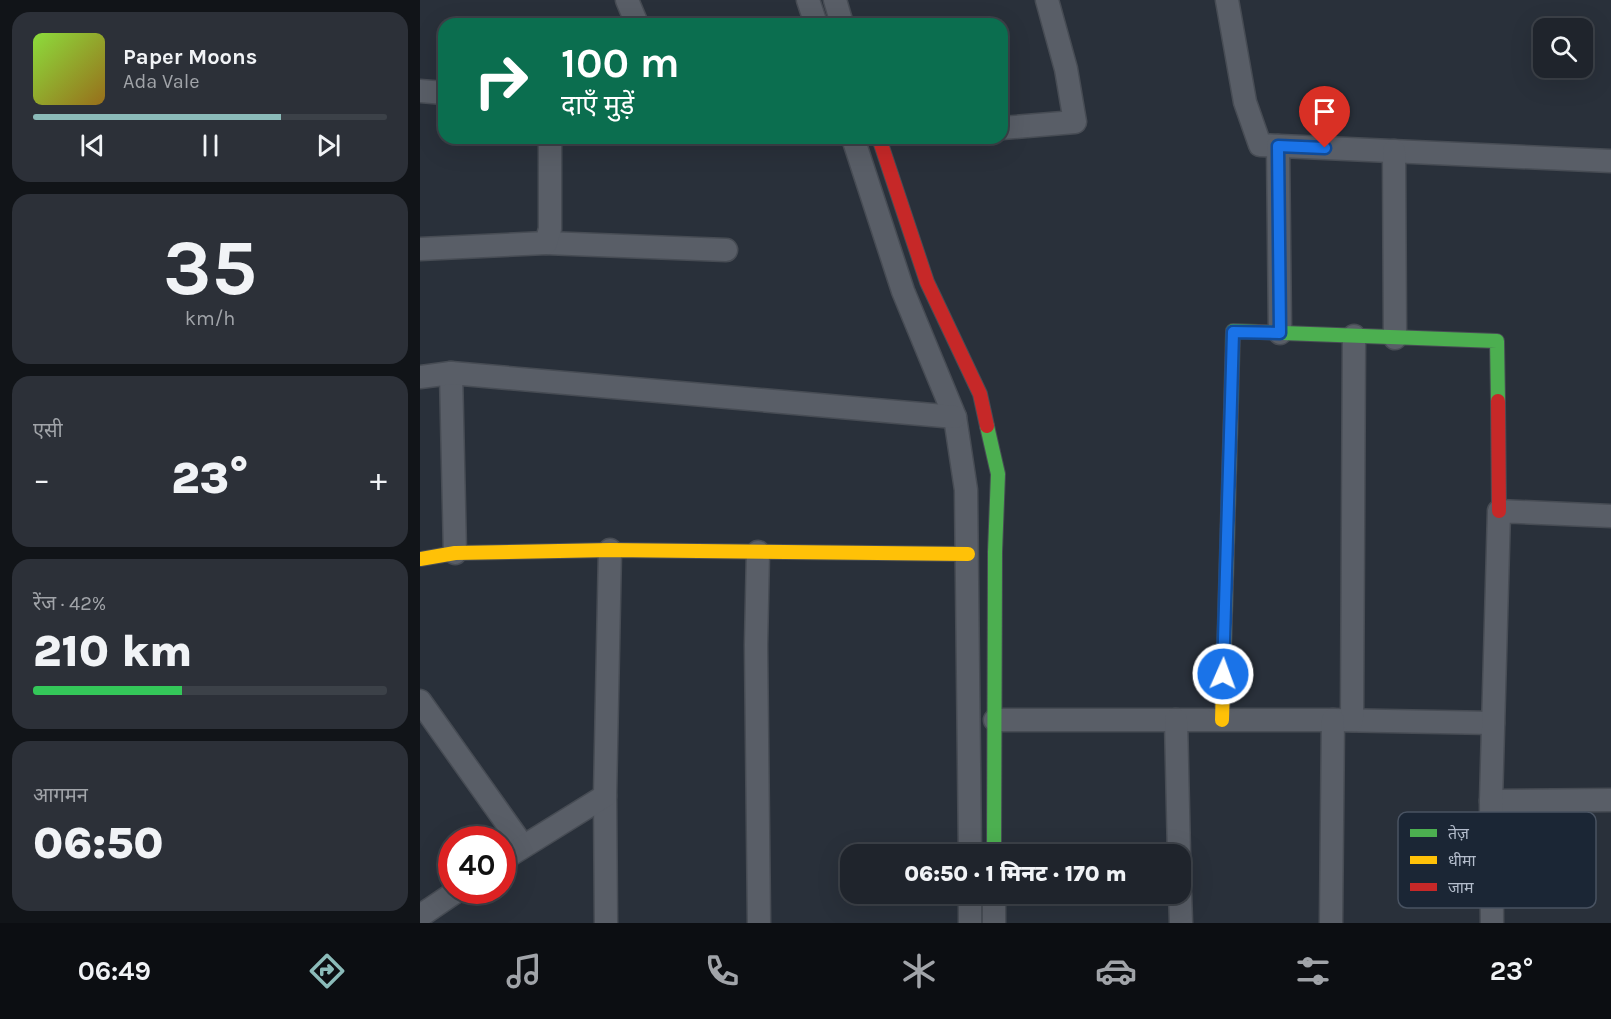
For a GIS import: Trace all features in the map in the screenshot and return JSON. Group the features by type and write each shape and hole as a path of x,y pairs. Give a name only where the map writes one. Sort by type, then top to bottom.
{"street":[{"path":"627,0 634,18"},
{"path":"808,0 814,18"},
{"path":"835,0 840,18"},
{"path":"1008,128 1075,122 1066,69 1047,0"},
{"path":"1227,0 1245,102 1260,145 1611,162"},
{"path":"420,91 438,92"},
{"path":"546,243 550,229 550,144"},
{"path":"855,144 903,291 955,417 966,490 969,844"},
{"path":"886,144 927,282 980,394 998,474 995,552 994,844"},
{"path":"1278,146 1280,333"},
{"path":"1394,151 1395,338"},
{"path":"420,249 546,243 726,250"},
{"path":"1222,720 1233,332 1497,341 1498,511 1491,812"},
{"path":"1331,923 1342,720 1354,336"},
{"path":"420,377 451,373 955,417"},
{"path":"451,373 456,553"},
{"path":"1498,511 1611,516"},
{"path":"420,559 456,553 610,550 968,554"},
{"path":"606,923 605,796 610,550"},
{"path":"758,552 756,645 759,923"},
{"path":"420,701 523,846"},
{"path":"994,720 1342,720 1493,723"},
{"path":"1176,720 1179,844"},
{"path":"516,851 605,796"},
{"path":"1491,801 1611,800"},
{"path":"420,916 438,904"},
{"path":"970,904 970,923"},
{"path":"994,904 994,923"},
{"path":"1180,904 1181,923"},
{"path":"1492,908 1492,923"}],"traffic: fast":[{"path":"1231,407 1233,331 1497,341 1498,401"},
{"path":"987,426 998,474 995,552 994,844"}],"traffic: slow":[{"path":"1222,720 1231,407"},
{"path":"420,559 455,553 610,550 968,554"}],"traffic: jam":[{"path":"881,144 927,282 980,394 987,426"},
{"path":"1498,401 1499,511"}],"route":[{"path":"1223,674 1233,332 1280,333 1278,146 1325,148"}]}
